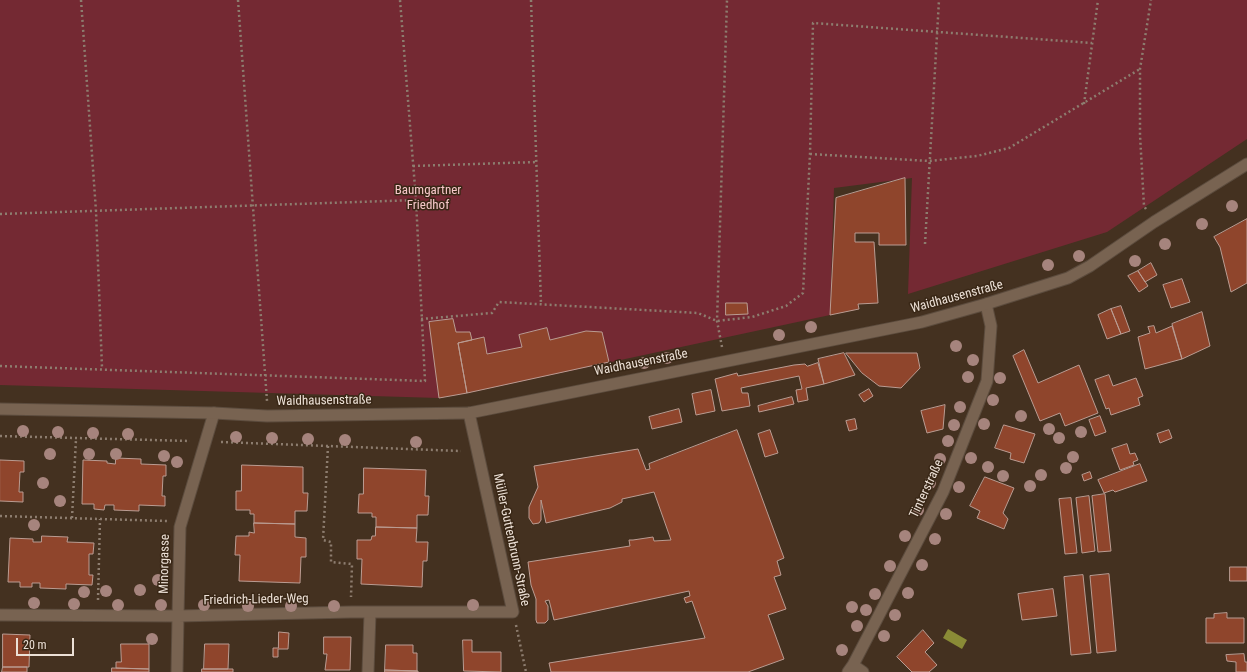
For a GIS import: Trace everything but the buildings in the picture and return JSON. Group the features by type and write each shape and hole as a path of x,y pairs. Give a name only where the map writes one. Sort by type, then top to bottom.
{"street":[{"name":"Waidhausenstraße","path":"0,409 214,413 267,416 469,413 922,322 986,304 1068,278 1090,266 1154,222 1247,164"},
{"name":"Tinterstraße","path":"850,669 943,492 987,381 991,326 986,304"},
{"name":"Minorgasse","path":"177,672 180,527 207,442 214,413"},
{"name":"Müller-Guttenbrunn-Straße","path":"469,413 513,612"},
{"name":"Friedrich-Lieder-Weg","path":"0,615 178,616 350,612 513,612"},
{"path":"368,672 370,613"},
{"path":"850,669 863,672"}],"path":[{"path":"81,0 96,211 102,368"},
{"path":"238,0 266,374 267,416"},
{"path":"0,366 102,368 425,381 416,200 400,0"},
{"path":"531,0 541,304"},
{"path":"724,361 717,321 727,0"},
{"path":"925,244 939,0"},
{"path":"1084,104 1098,0"},
{"path":"1151,0 1140,69 1140,135 1144,206 1154,222"},
{"path":"421,319 492,313 499,302 698,313 717,321 759,315 786,306 803,294 810,154 813,23 937,31 1092,44"},
{"path":"810,154 929,161 977,156 1009,148 1140,69"},
{"path":"413,166 537,162"},
{"path":"0,214 416,200"},
{"path":"0,436 460,450 466,456"},
{"path":"72,518 76,439"},
{"path":"328,446 323,540 331,542 331,562 352,564 350,612"},
{"path":"0,516 181,521"},
{"path":"98,616 100,519"},
{"name":"Müller-Guttenbrunn-Straße","path":"513,612 526,672"}],"green space":[{"name":"Baumgartner Friedhof","path":"0,0 1247,0 1247,139 1107,232 908,294 912,178 834,188 830,315 467,393 439,398 0,385"}],"shaded area":[{"path":"948,629 967,640 962,649 943,638"}]}
